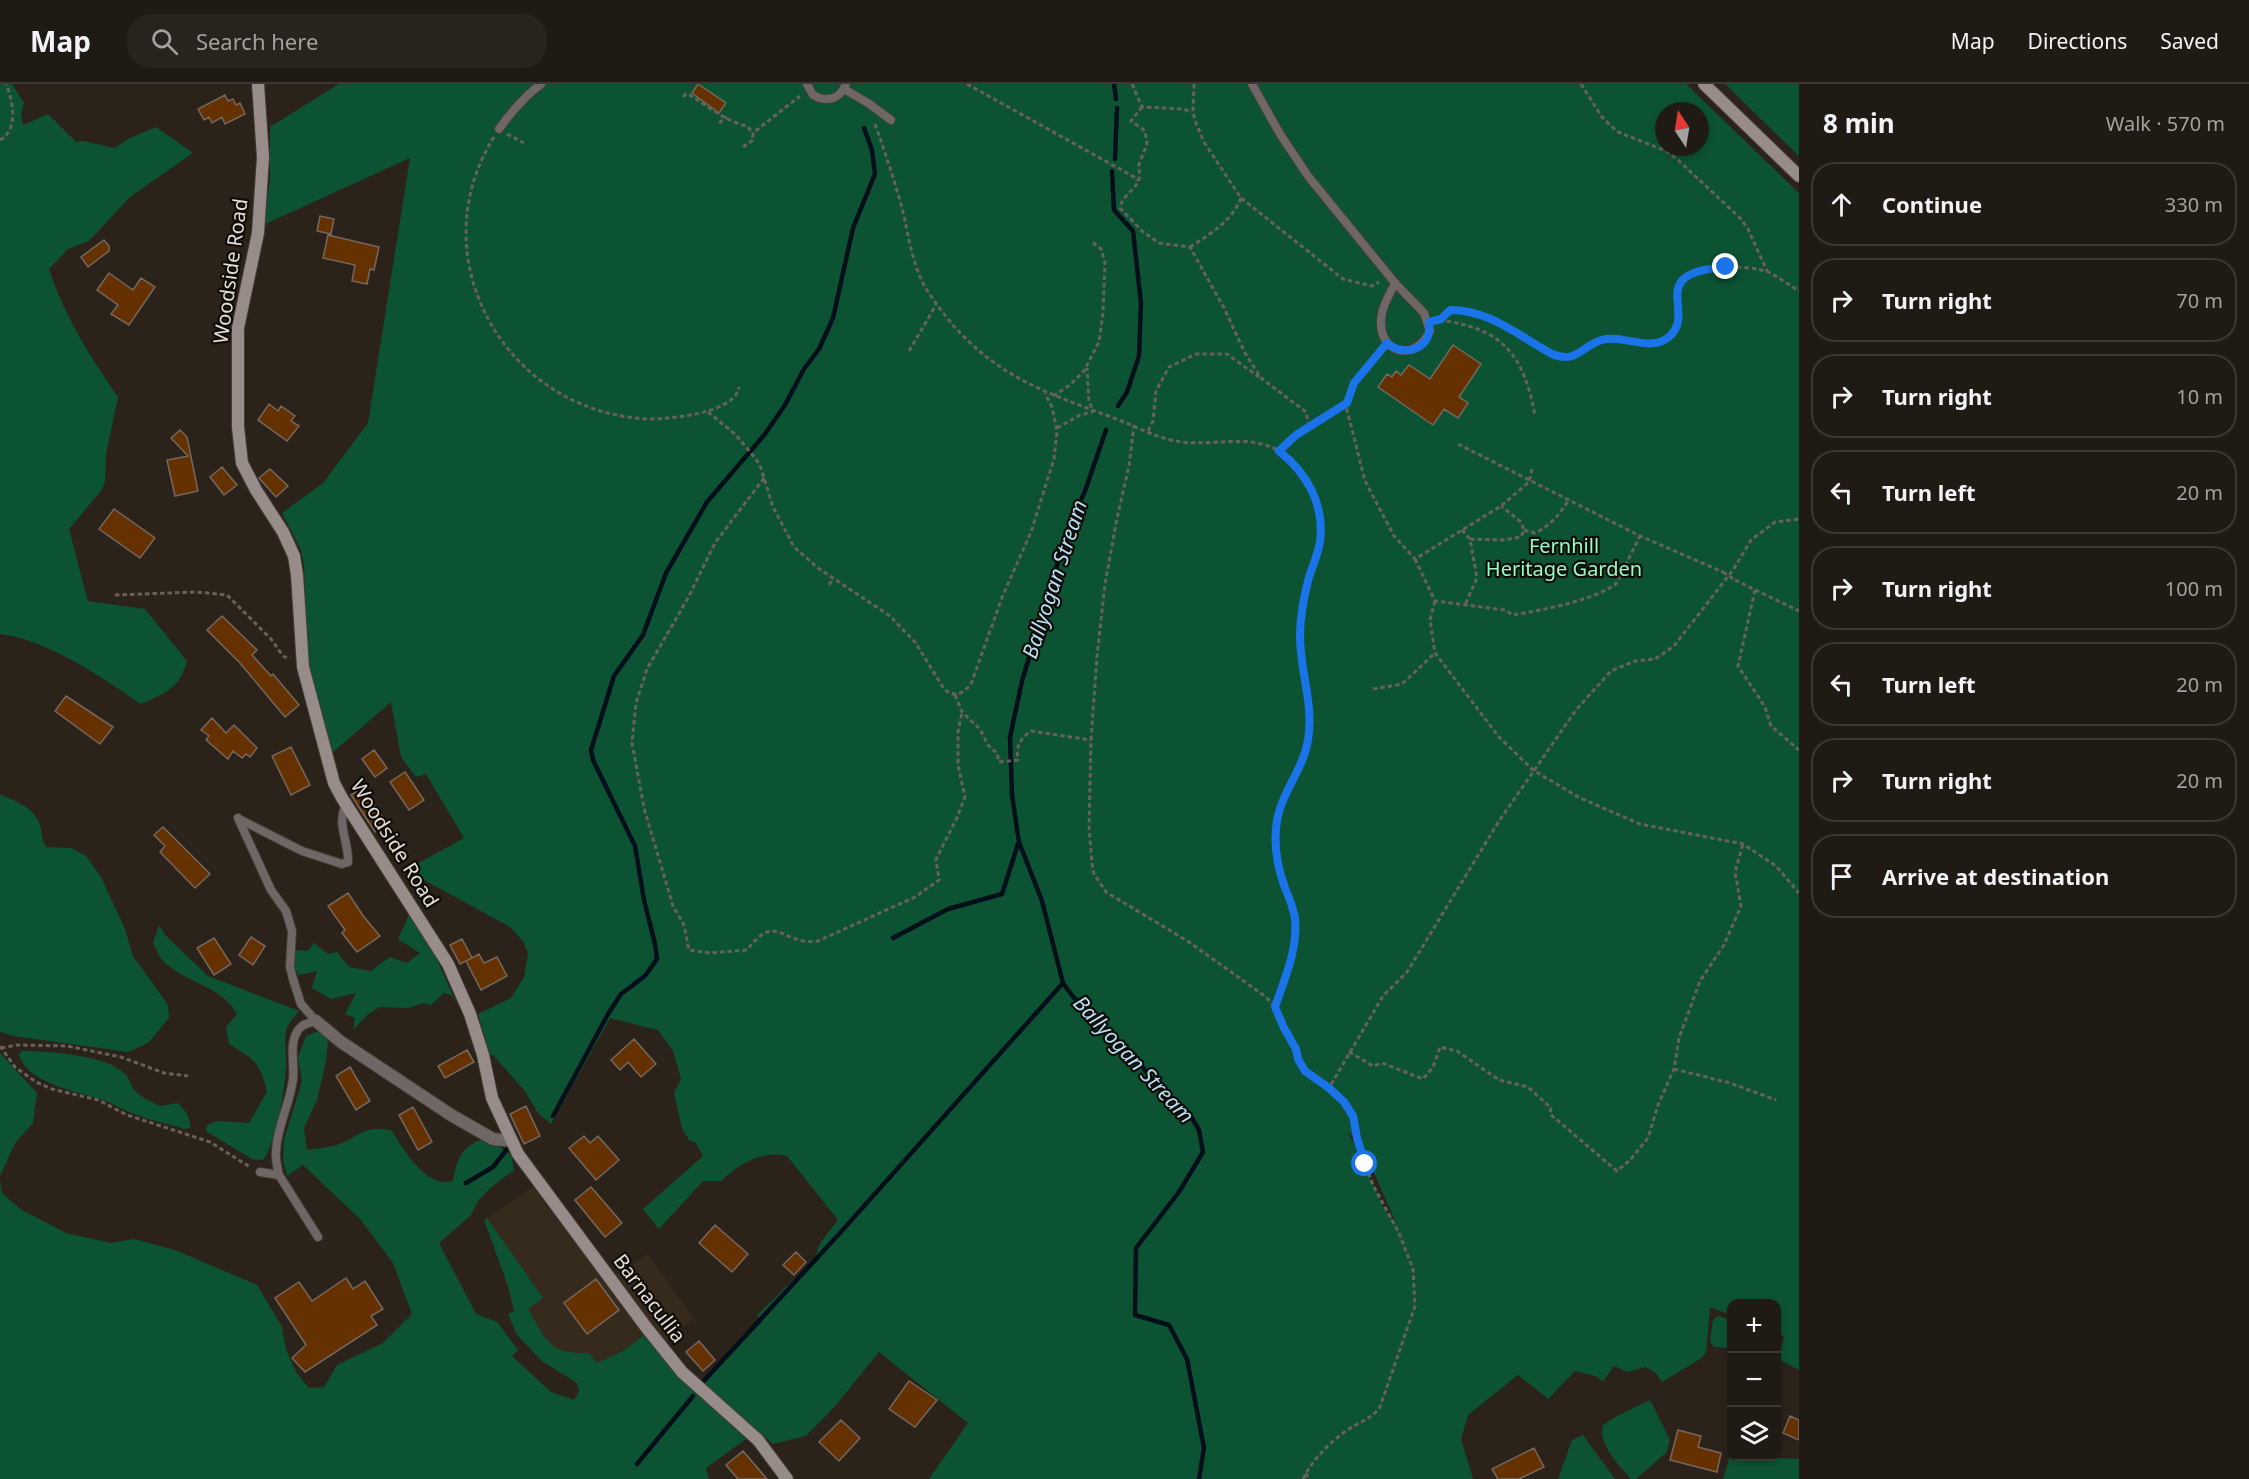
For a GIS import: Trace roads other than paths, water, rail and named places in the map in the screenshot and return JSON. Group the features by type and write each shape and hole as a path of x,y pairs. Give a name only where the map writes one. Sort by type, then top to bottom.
{"street":[{"name":"Woodside Road","path":"258,84 263,157 258,233 238,328 238,427 242,463 294,556 297,575 300,654 334,783 448,964 470,1014 483,1055 492,1098 502,1122"},
{"path":"1704,84 1799,176"},
{"path":"316,1021 341,1042 451,1115 493,1139 512,1141"},
{"name":"Barnacullia","path":"502,1122 539,1183 646,1327 682,1372 758,1440 787,1479"}],"lane":[{"path":"499,129 516,107 541,84"},
{"path":"807,84 813,95 826,100 839,96 845,87 891,120"},
{"path":"1252,84 1280,134 1308,176 1393,280 1424,313 1429,322 1430,331 1425,342 1416,349 1405,351 1394,349 1387,343 1381,324 1382,313 1393,280"},
{"path":"316,1021 301,1004 293,979 292,931 286,910 271,891 238,819 280,842 342,864 348,862 341,825 341,814 346,805"},
{"path":"316,1021 306,1023 298,1029 292,1047 292,1087 275,1154 279,1174 318,1236"},
{"path":"260,1172 279,1174"}],"waterway":[{"name":"Ballyogan Stream","path":"1114,84 1116,99"},
{"name":"Ballyogan Stream","path":"1115,159 1117,108"},
{"path":"553,1116 621,994 645,976 657,959 635,846 593,760 591,750 614,676 643,635 666,573 707,502 765,434 785,405 804,369 819,349 833,318 853,228 875,174 872,150 864,128"},
{"name":"Ballyogan Stream","path":"1112,171 1114,210 1133,231 1141,303 1139,356 1127,392 1118,406"},
{"name":"Ballyogan Stream","path":"1106,430 1085,491 1068,529 1022,681 1010,737 1012,795 1019,842 1042,901 1063,983 1074,998 1092,1012 1113,1042 1137,1059 1154,1083 1189,1113 1199,1130 1203,1152 1179,1192 1136,1248 1135,1315 1169,1325 1187,1359 1204,1448 1199,1479"},
{"path":"893,938 948,909 1002,894 1018,844"},
{"path":"702,1383 840,1233 1063,983"},
{"path":"466,1183 493,1167 507,1149"},
{"path":"637,1464 693,1396"}],"park label":[{"name":"Fernhill Heritage Garden","path":"1564,556"}]}
